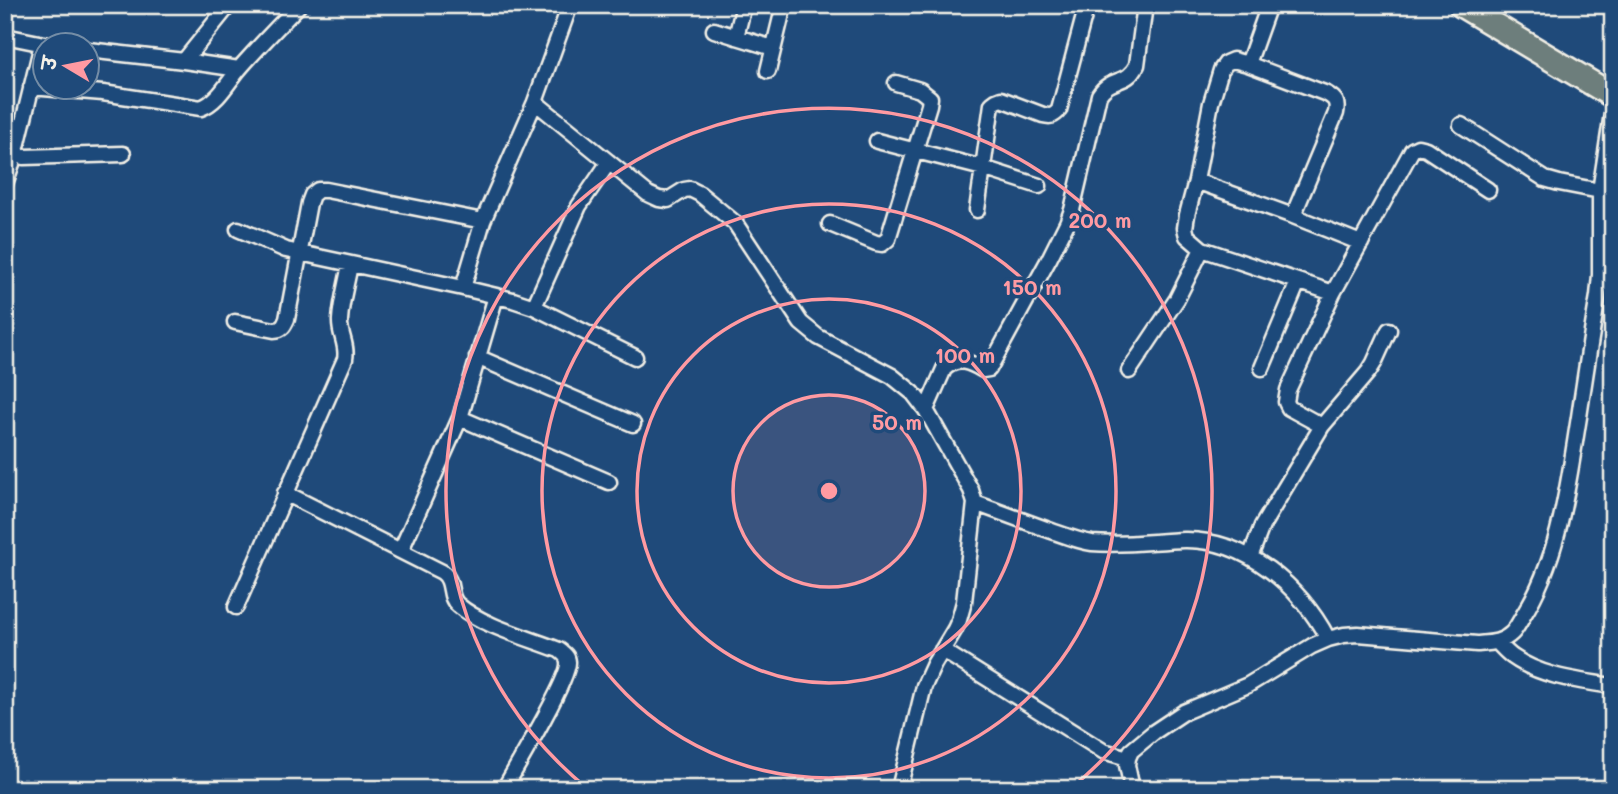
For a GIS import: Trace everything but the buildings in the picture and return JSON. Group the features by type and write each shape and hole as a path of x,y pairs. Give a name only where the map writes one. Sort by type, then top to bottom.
{"main road":[{"path":"1461,5 1613,96"}],"street":[{"path":"184,61 229,5"},
{"path":"5,184 15,155 31,86 103,93 201,108 208,106 299,5"},
{"path":"736,37 744,5"},
{"path":"768,71 784,5"},
{"path":"977,210 992,104 1002,99 1050,117 1055,115 1059,110 1087,5"},
{"path":"926,410 948,365 967,361 984,370 989,369 1049,259 1072,210 1100,95 1105,86 1133,74 1137,65 1145,5"},
{"path":"1248,64 1269,5"},
{"path":"463,288 483,221 536,102 569,6"},
{"path":"714,30 773,48"},
{"path":"5,36 32,42"},
{"path":"102,52 239,69"},
{"path":"1293,216 1336,113 1337,104 1334,97 1233,60 1220,70 1211,103 1187,215 1187,236 1202,249 1333,293"},
{"path":"830,223 876,243 882,244 888,239 930,98 920,90 896,83"},
{"path":"536,102 648,194 668,200 684,190 690,190 700,194 734,223 801,323 818,337 892,376 913,393 926,410 971,490 975,503 964,602 956,629 924,686 899,789"},
{"path":"1132,789 1128,758 1131,751 1154,732 1184,712 1235,692 1328,639 1358,634 1477,644 1502,641 1512,633 1538,590 1559,530 1598,296 1601,191 1613,107"},
{"path":"1461,125 1545,179 1601,191"},
{"path":"877,141 983,168 1039,186"},
{"path":"1322,426 1289,408 1286,396 1333,293 1407,157 1418,147 1426,149 1488,190"},
{"path":"15,155 123,154"},
{"path":"534,307 579,206 609,162"},
{"path":"1196,181 1361,243"},
{"path":"235,322 274,330 284,326 309,203 318,190 483,221"},
{"path":"239,229 286,250 463,288 534,307 635,357"},
{"path":"1129,371 1177,299 1202,249"},
{"path":"236,607 345,359 347,351 342,338 340,319 351,264"},
{"path":"1262,368 1298,282"},
{"path":"401,550 460,418 496,296"},
{"path":"1250,557 1262,526 1322,426 1369,371 1389,330"},
{"path":"477,357 632,424"},
{"path":"460,418 609,482"},
{"path":"285,493 446,575 453,599 466,611 565,654 568,662 562,682 504,789"},
{"path":"975,503 1089,542 1110,544 1186,540 1227,547 1250,557 1269,570 1303,601 1328,639"},
{"path":"1497,642 1511,656 1547,673 1613,685"},
{"path":"942,650 1103,751 1128,758"}]}
